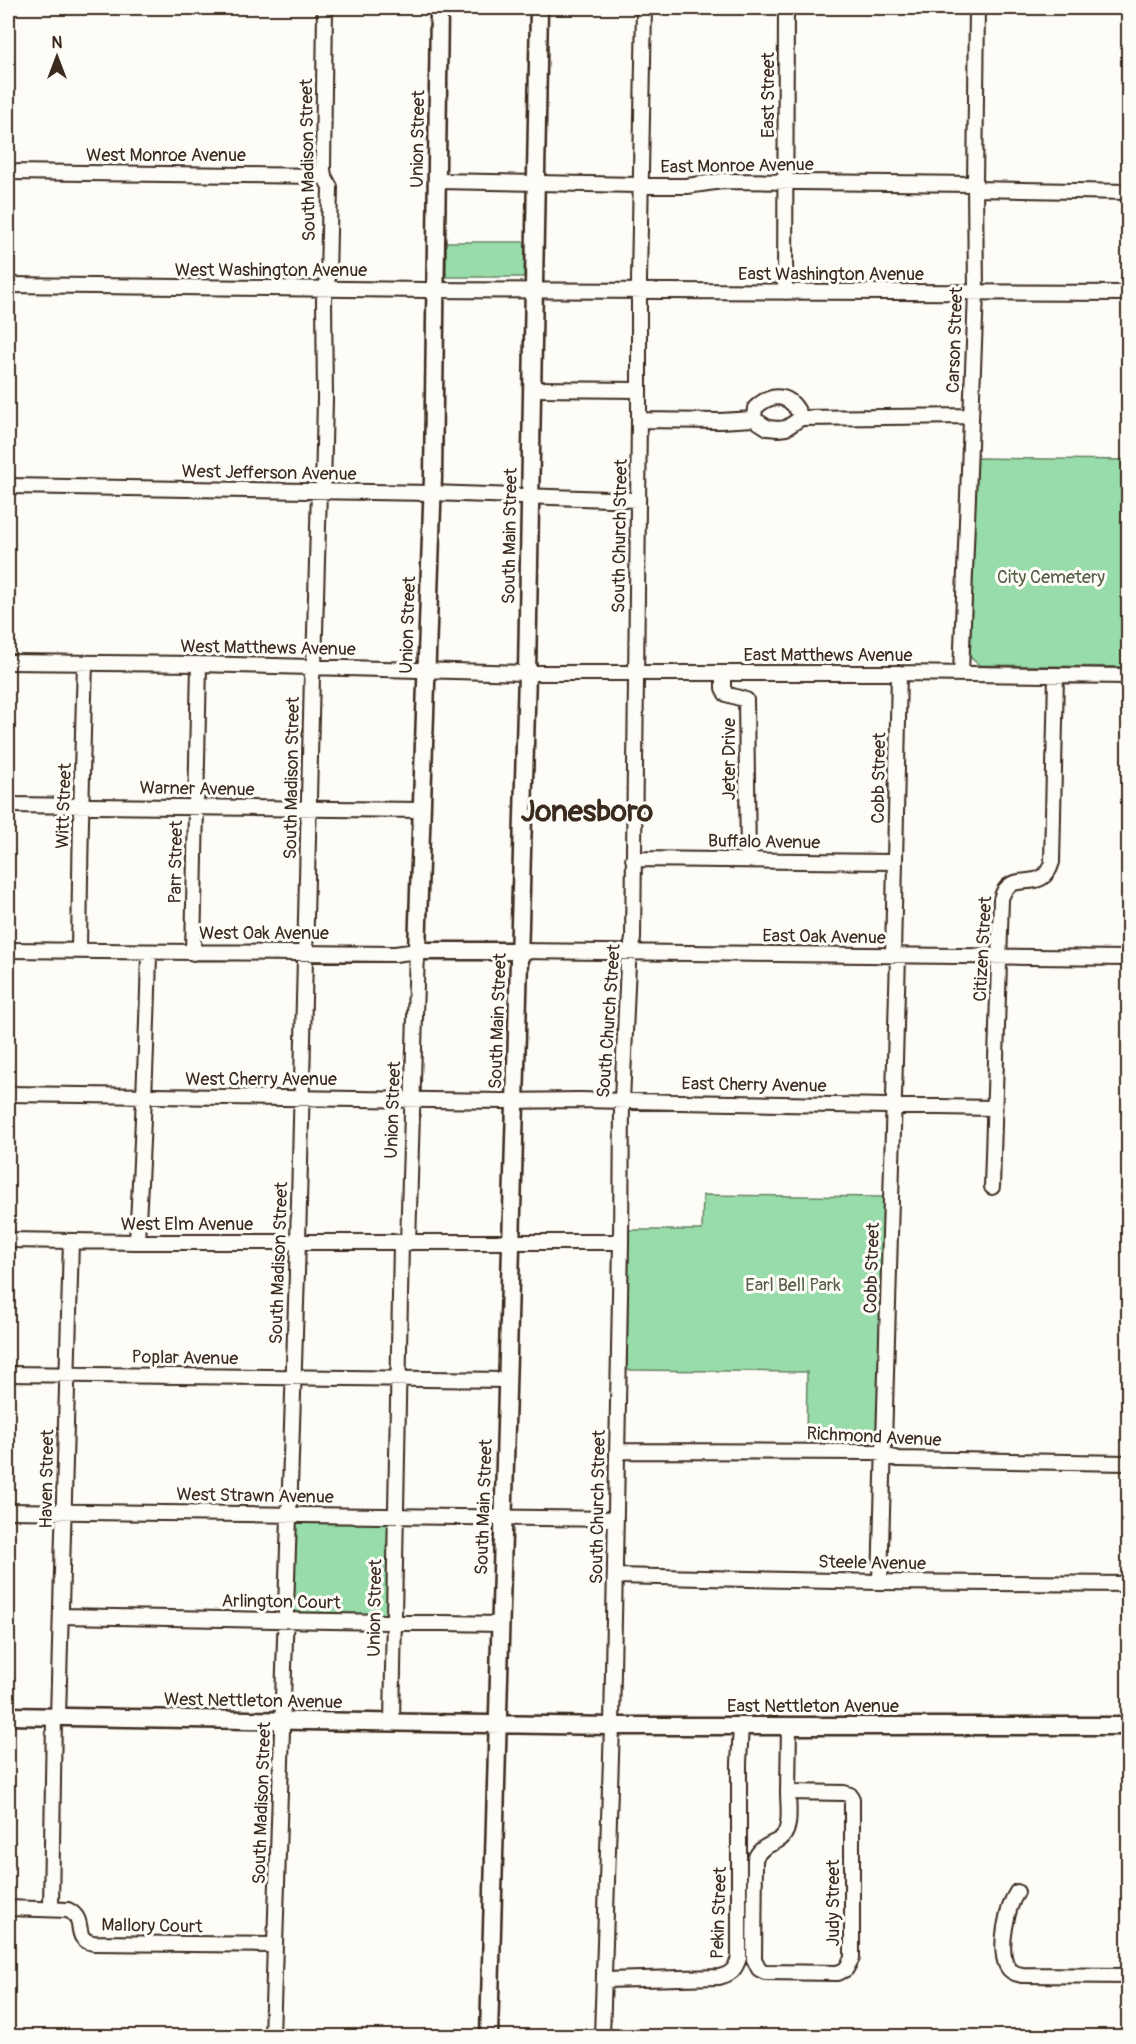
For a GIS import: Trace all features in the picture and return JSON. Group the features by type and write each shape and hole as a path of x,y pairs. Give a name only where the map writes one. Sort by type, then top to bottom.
{"main road":[{"name":"Union Street","path":"417,951 432,493 439,8"},
{"name":"South Main Street","path":"489,2037 527,673 539,8"},
{"name":"West Oak Avenue","path":"417,951 520,951"},
{"name":"West Nettleton Avenue","path":"8,1716 497,1725"},
{"name":"East Nettleton Avenue","path":"497,1725 1128,1726"}],"street":[{"name":"South Madison Street","path":"272,2037 298,1242 312,676 328,277 330,187 324,176 325,8"},
{"name":"South Church Street","path":"602,2037 612,1726 622,1101 625,1014 633,939 640,185 644,8"},
{"name":"East Street","path":"785,291 786,8"},
{"name":"Carson Street","path":"961,673 976,293 977,8"},
{"name":"West Monroe Avenue","path":"8,172 324,176"},
{"name":"East Monroe Avenue","path":"536,183 687,186 722,181 975,186 1128,192"},
{"path":"438,182 536,183"},
{"name":"West Washington Avenue","path":"8,285 534,291"},
{"name":"East Washington Avenue","path":"534,291 1128,293"},
{"path":"533,389 639,390"},
{"path":"754,419 755,408 763,400 776,396 792,403 801,418"},
{"path":"639,420 720,422 754,419 768,428 778,429 786,428 801,418 970,416"},
{"name":"West Jefferson Avenue","path":"8,486 432,493 638,500"},
{"name":"West Matthews Avenue","path":"8,662 199,664 527,673"},
{"name":"Witt Street","path":"79,951 85,663"},
{"name":"Parr Street","path":"193,952 199,664"},
{"name":"East Matthews Avenue","path":"527,673 961,673 1128,676"},
{"name":"Jeter Drive","path":"723,673 723,688 726,694 746,700 748,860"},
{"name":"Cobb Street","path":"880,1582 895,1106 894,862 899,673"},
{"name":"Citizen Street","path":"992,1186 1001,899 1003,890 1010,884 1038,880 1046,876 1052,862 1056,675"},
{"name":"Warner Avenue","path":"8,805 421,810"},
{"name":"Buffalo Avenue","path":"633,859 894,862"},
{"name":"West Oak Avenue","path":"8,950 395,954 417,951"},
{"name":"Union Street","path":"392,1722 399,1379 417,951"},
{"name":"East Oak Avenue","path":"520,951 1128,958"},
{"path":"137,1242 145,1096 149,952"},
{"name":"West Cherry Avenue","path":"8,1094 515,1100"},
{"name":"East Cherry Avenue","path":"515,1100 993,1108"},
{"name":"West Elm Avenue","path":"8,1240 491,1244 511,1241 621,1242"},
{"name":"Haven Street","path":"51,1908 56,1717 62,1616 71,1241"},
{"name":"Poplar Avenue","path":"8,1374 507,1380"},
{"name":"Richmond Avenue","path":"617,1451 863,1452 897,1459 1128,1463"},
{"name":"West Strawn Avenue","path":"8,1511 616,1520"},
{"name":"Steele Avenue","path":"615,1576 880,1582 1128,1584"},
{"name":"Arlington Court","path":"62,1616 500,1623"},
{"name":"Pekin Street","path":"604,1980 719,1977 727,1975 736,1967 739,1958 741,1725"},
{"name":"Judy Street","path":"788,1792 844,1793 850,1795 852,1799 852,1958 846,1969 838,1973 765,1972 759,1969 753,1959 755,1859 765,1846 779,1840 785,1834 788,1825 788,1792 789,1725"},
{"path":"1017,1892 1008,1910 1005,1923 1004,1958 1009,1969 1022,1975 1128,1976"},
{"path":"8,1908 51,1908"},
{"name":"Mallory Court","path":"51,1908 74,1912 80,1923 81,1935 87,1942 275,1945"}],"green space":[{"path":"446,242 525,242 524,277 446,277"},
{"name":"City Cemetery","path":"977,458 1128,460 1128,667 979,665 970,657"},
{"name":"Earl Bell Park","path":"703,1195 883,1197 880,1442 806,1441 807,1372 627,1370 629,1230 702,1230"},
{"path":"293,1519 390,1520 389,1616 292,1614"}],"district":[{"name":"Jonesboro","path":"587,811"}]}
